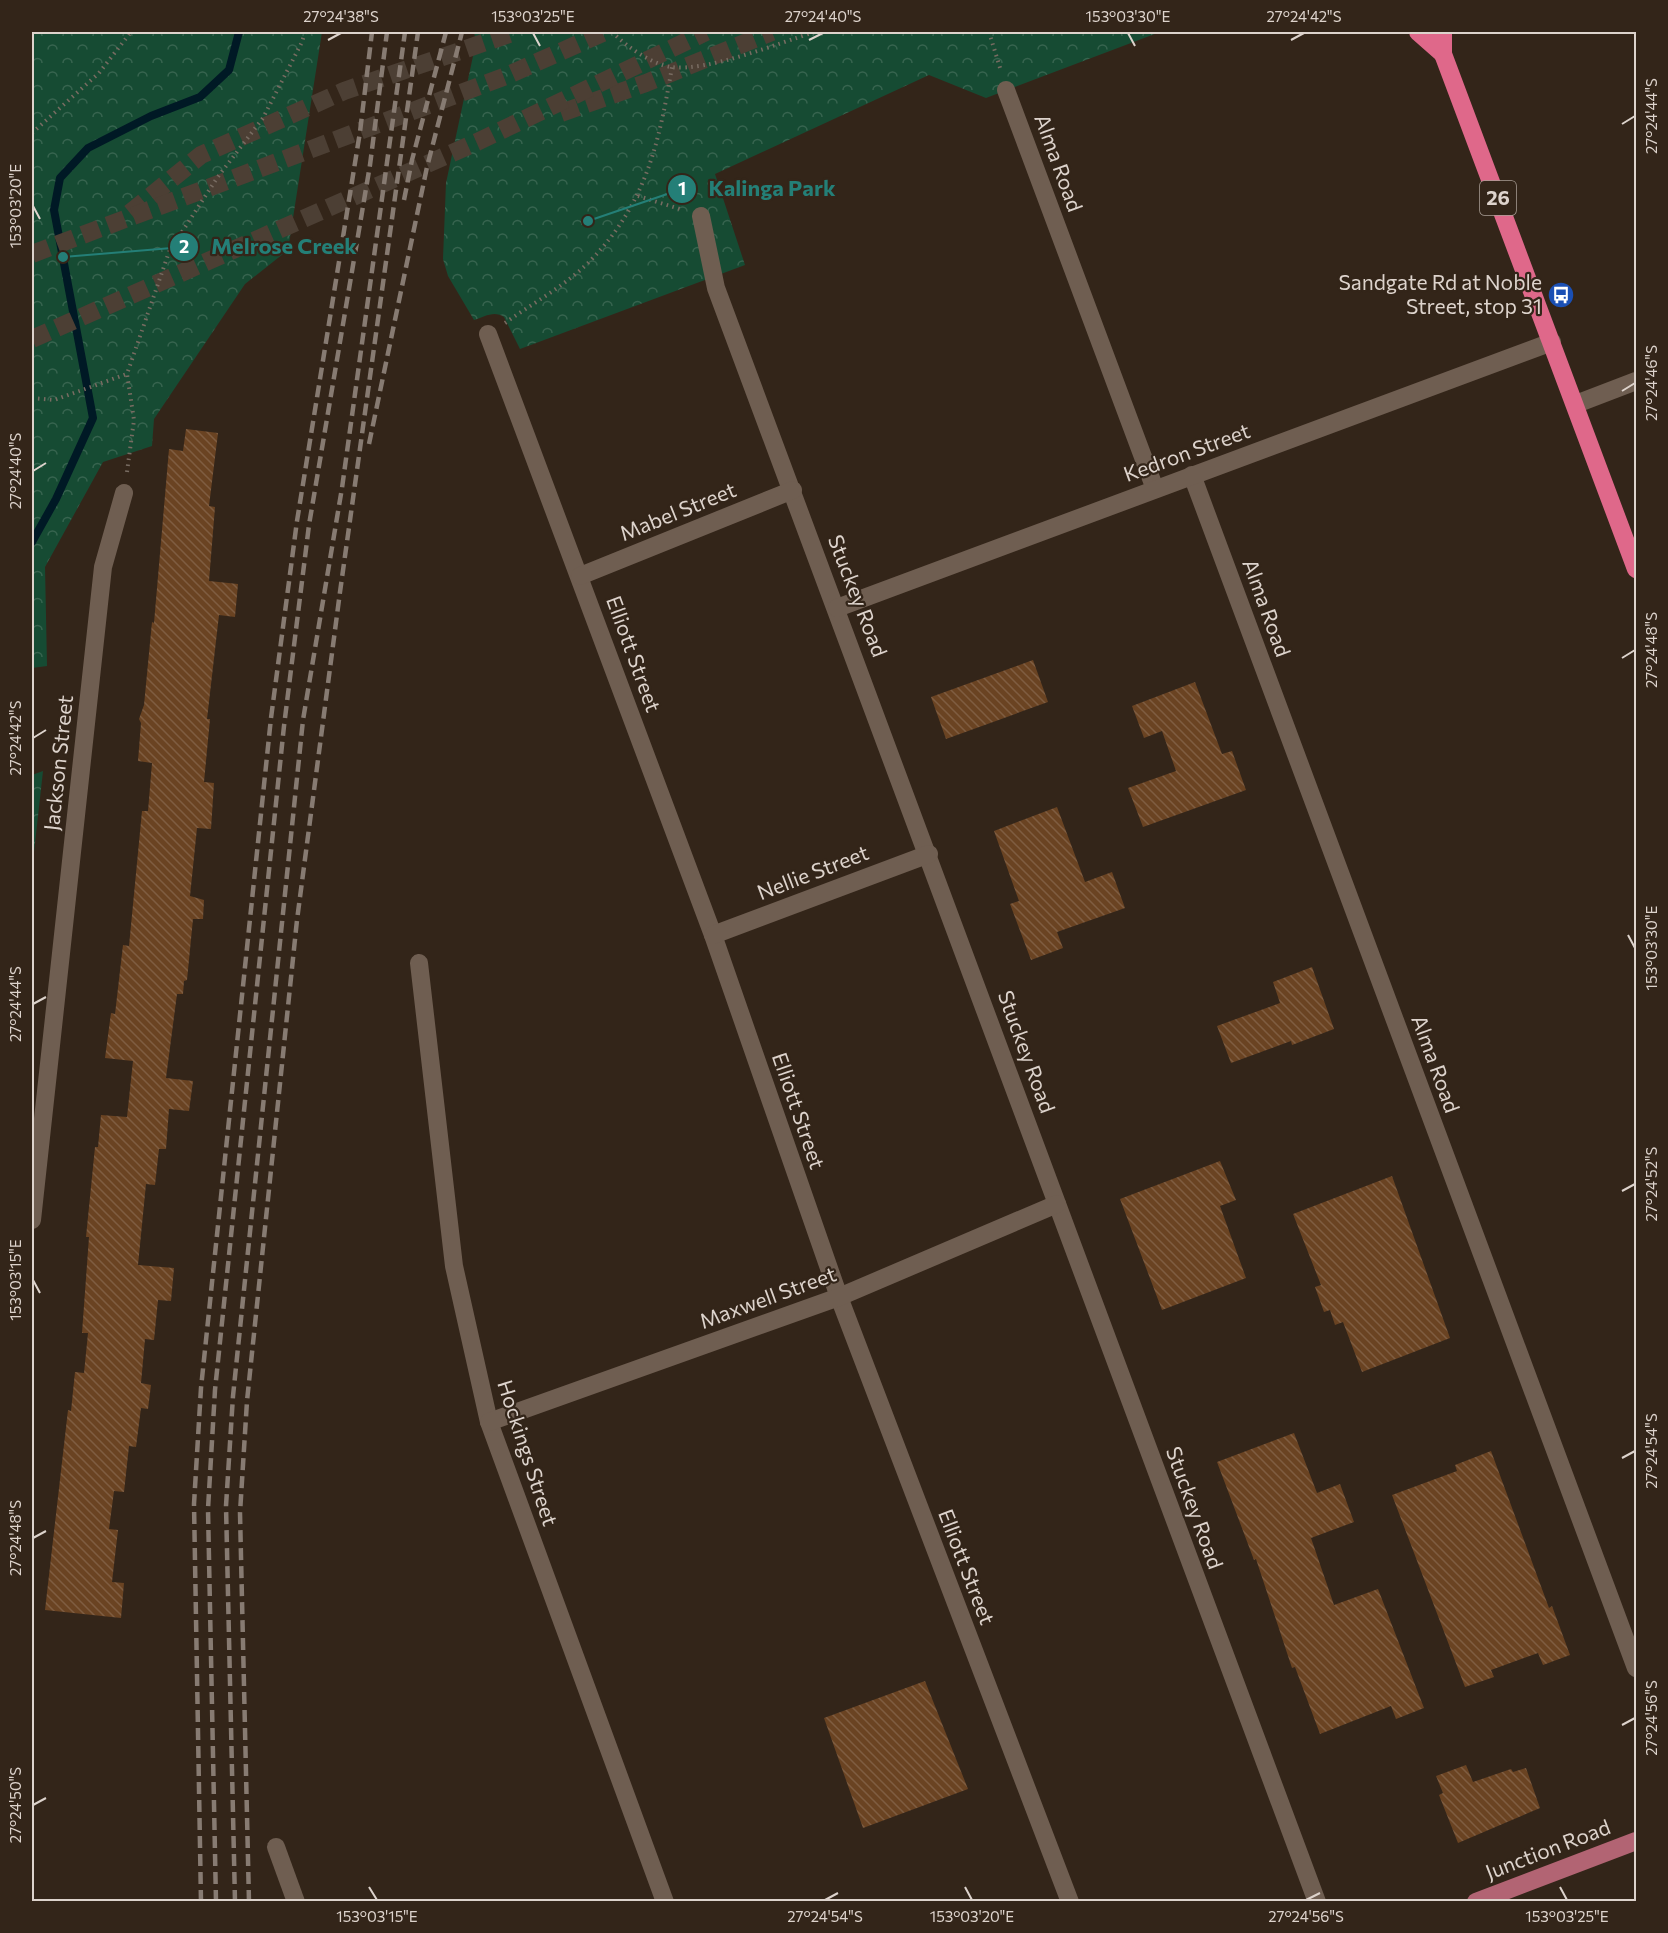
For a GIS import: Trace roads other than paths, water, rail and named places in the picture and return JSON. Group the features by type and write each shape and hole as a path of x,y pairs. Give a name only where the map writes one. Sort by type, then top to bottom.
{"highway":[{"name":"26","path":"1418,32 1443,54"},
{"name":"26","path":"1443,32 1443,54 1636,569"}],"main road":[{"name":"Junction Road","path":"1476,1902 1636,1841"}],"street":[{"name":"Alma Road","path":"1006,90 1155,489"},
{"name":"Stuckey Road","path":"701,216 716,288 929,854 1317,1902"},
{"name":"Elliott Street","path":"488,334 713,935 839,1297 1070,1902"},
{"name":"Kedron Street","path":"837,608 1552,342"},
{"path":"1576,404 1636,381"},
{"name":"Alma Road","path":"1192,475 1636,1668"},
{"name":"Mabel Street","path":"580,576 793,490"},
{"name":"Jackson Street","path":"32,1220 103,567 124,494"},
{"name":"Nellie Street","path":"713,935 929,854"},
{"name":"Hockings Street","path":"418,963 454,1266 489,1422 665,1902"},
{"name":"Maxwell Street","path":"489,1422 839,1297 1057,1204"},
{"path":"276,1847 296,1902"}],"waterway":[{"path":"32,542 56,499 93,418 54,210 60,178 88,148 151,116 200,97 229,70 239,32"}],"tunnel":[{"path":"130,213 201,155 344,91 515,32"},
{"path":"32,254 506,76 605,32"},
{"path":"32,339 477,142 706,32"},
{"path":"561,113 646,83 772,32"}],"railway":[{"path":"201,1902 194,1504 201,1388 271,718 297,521 360,132 372,32"},
{"path":"216,1902 208,1509 215,1390 284,726 309,525 370,165 387,32"},
{"path":"235,1902 226,1506 233,1396 303,720 342,488 405,32"},
{"path":"249,1902 240,1513 247,1401 297,920 418,32"},
{"path":"404,200 412,160 446,32"},
{"path":"369,444 427,167 462,32"}],"place":[{"name":"Kalinga Park","path":"588,221"},
{"name":"Melrose Creek","path":"63,257"},
{"name":"Sandgate Rd at Noble Street, stop 31","path":"1561,295"}]}
